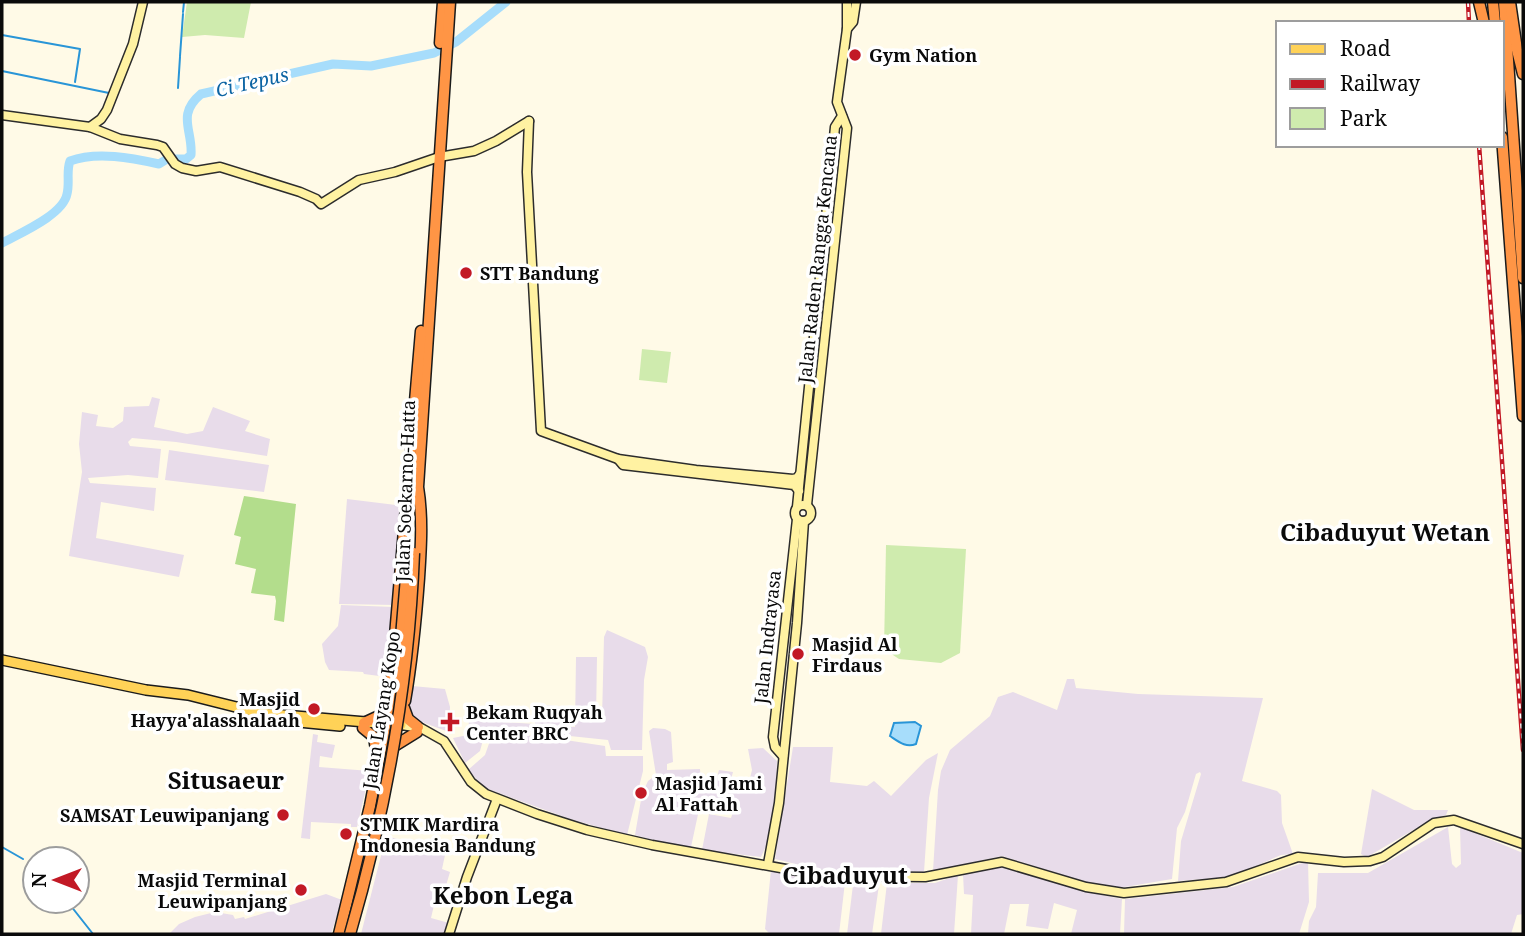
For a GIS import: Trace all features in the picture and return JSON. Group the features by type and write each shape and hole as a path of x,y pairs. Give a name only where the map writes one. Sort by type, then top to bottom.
{"highway":[{"name":"Jalan Soekarno-Hatta","path":"339,934 370,809 389,706 413,489 437,158 443,2"},
{"name":"Jalan Soekarno-Hatta","path":"443,40 450,2"},
{"path":"1479,2 1484,21"},
{"path":"1493,2 1495,21"},
{"path":"1504,2 1523,278"},
{"path":"1510,2 1523,74"},
{"path":"1503,147 1523,416"},
{"name":"Jalan Soekarno-Hatta","path":"350,934 385,813 411,662 422,529 413,489"},
{"name":"Jalan Layang Kopo","path":"350,934 379,800 392,720 411,554 413,489"},
{"path":"394,661 402,667 411,662"},
{"path":"378,770 375,741 363,726 389,706"},
{"path":"397,745 417,729 408,719 404,708"},
{"path":"370,809 378,803 383,806 385,813"}],"main road":[{"path":"2,663 189,701 265,720 400,728"}],"street":[{"path":"90,127 101,119 107,110 134,44 143,2"},
{"path":"835,127 847,29 847,2"},
{"path":"847,29 853,22 856,2"},
{"path":"837,102 842,116"},
{"path":"2,115 90,127 120,139 157,145 163,147 177,166 191,171 219,167 300,191 321,204 359,180 482,148 529,121 527,172 541,431 618,459 623,465 793,479 800,474"},
{"name":"Jalan Raden Rangga Kencana","path":"802,506 800,474 835,127 842,116"},
{"name":"Jalan Raden Rangga Kencana","path":"802,506 814,440 844,159 847,128 842,116"},
{"path":"804,439 814,440"},
{"path":"696,472 792,485 797,486 799,491"},
{"path":"802,506 811,514 801,520 794,512 802,506"},
{"name":"Jalan Indrayasa","path":"768,864 778,814 797,623 801,520"},
{"name":"Jalan Indrayasa","path":"783,756 775,747 773,737 801,520"},
{"path":"400,728 430,733 446,743 474,785 497,799 560,822 620,838 825,876 929,876 1002,862 1086,887 1124,893 1226,882 1298,857 1343,862 1374,860 1383,857 1430,825 1445,820 1454,820 1523,844"},
{"path":"449,934 497,799"}],"shaded area":[{"path":"152,397 160,399 154,427 187,434 203,431 213,407 250,421 245,431 270,439 267,456 132,438 128,442 130,446 161,449 158,478 128,475 88,478 90,483 156,488 154,511 101,502 96,538 184,555 179,577 69,556 82,472 79,444 82,412 98,415 96,426 113,428 123,421 124,407 149,406"},
{"path":"169,450 269,465 264,492 165,480"},
{"path":"347,499 404,506 395,605 339,604"},
{"path":"341,605 394,607 387,677 329,670 322,644 338,626"},
{"path":"607,630 645,647 648,657 644,680 642,750 611,750 608,740 494,728 486,729 480,751 465,763 453,738 468,735 469,720 535,724 536,704 564,707 564,726 575,727 576,657 597,657 596,718 602,719 604,637"},
{"path":"1067,679 1074,679 1076,688 1138,694 1263,698 1242,781 1277,791 1281,795 1282,823 1293,854 1281,855 1231,877 1178,881 1181,841 1200,772 1196,774 1185,812 1177,828 1172,879 1119,888 1092,884 1002,856 933,871 938,790 941,771 950,750 990,716 998,697 1013,692 1057,710"},
{"path":"412,686 445,689 450,707 449,732 408,717"},
{"path":"653,728 671,732 673,762 667,764 667,770 700,769 701,783 714,788 719,770 733,772 730,783 748,786 752,770 748,749 763,748 777,761 775,827 761,857 702,850 709,814 731,818 733,812 708,802 700,805 691,847 674,846 635,835 642,794 648,781 656,775 649,731"},
{"path":"313,734 318,735 317,742 335,745 332,758 320,756 319,767 370,771 357,827 351,827 351,824 311,822 310,839 301,838"},
{"path":"492,735 539,736 605,746 606,756 643,756 643,771 627,835 570,819 485,788 468,770 485,755"},
{"path":"793,747 833,747 830,782 867,786 874,781 891,796 926,760 938,753 929,798 924,872 820,870 775,859"},
{"path":"1372,789 1414,810 1448,810 1446,815 1427,822 1367,857 1361,854"},
{"path":"1448,827 1452,864 1456,868 1461,864 1460,827 1523,853 1523,914 1517,915 1511,934 1308,934 1309,921 1316,907 1318,873 1368,873"},
{"path":"386,836 440,850 440,853 445,855 442,869 450,872 445,889 438,888 431,918 449,923 446,934 361,934"},
{"path":"1308,861 1309,902 1299,934 1124,934 1125,899 1233,887"},
{"path":"1005,867 1087,892 1122,899 1120,934 1071,934 1077,910 1054,903 1048,929 1026,926 1029,904 1010,904 1004,934 971,934 973,895 964,894 963,874 983,868"},
{"path":"771,870 820,883 845,882 839,934 770,934 765,929"},
{"path":"958,875 954,934 881,934 887,883 935,883"},
{"path":"853,885 879,885 872,934 847,934"},
{"path":"326,894 342,900 331,934 169,934 179,924 195,917 215,912 233,915 235,919 245,919"}],"green space":[{"path":"187,2 251,2 244,38 205,35 182,37"},
{"path":"642,349 671,352 667,383 639,380"},
{"path":"244,496 296,504 284,622 274,620 275,596 251,593 256,569 235,564 241,537 234,535"},
{"path":"886,545 966,549 960,653 941,663 899,659 884,649"}],"water":[{"path":"915,722 921,726 916,744 906,745 890,736 894,723"}],"waterway":[{"path":"183,12 184,2"},
{"name":"Ci Tepus","path":"2,243 40,223 64,202 70,161 92,156 159,164 167,159 186,159 191,155 187,116 193,102 201,94 333,64 371,66 434,53 456,42 506,2"},
{"path":"180,56 183,14"},
{"path":"2,35 80,49 75,82"},
{"path":"178,88 180,57"},
{"path":"2,71 109,93"},
{"path":"2,847 21,858"},
{"path":"78,915 93,934"}],"railway":[{"path":"1468,2 1469,21"},
{"path":"1479,147 1523,750"}],"place":[{"name":"Gym Nation","path":"855,55"},
{"name":"STT Bandung","path":"466,273"},
{"name":"Masjid Al Firdaus","path":"798,654"},
{"name":"Masjid Hayya'alasshalaah","path":"314,709"},
{"name":"Bekam Ruqyah Center BRC","path":"450,722"},
{"name":"Masjid Jami Al Fattah","path":"641,793"},
{"name":"SAMSAT Leuwipanjang","path":"283,815"},
{"name":"STMIK Mardira Indonesia Bandung","path":"346,834"},
{"name":"Masjid Terminal Leuwipanjang","path":"301,890"}],"district":[{"name":"Cibaduyut Wetan","path":"1385,531"},
{"name":"Situsaeur","path":"226,779"},
{"name":"Cibaduyut","path":"845,874"},
{"name":"Kebon Lega","path":"503,894"}]}
